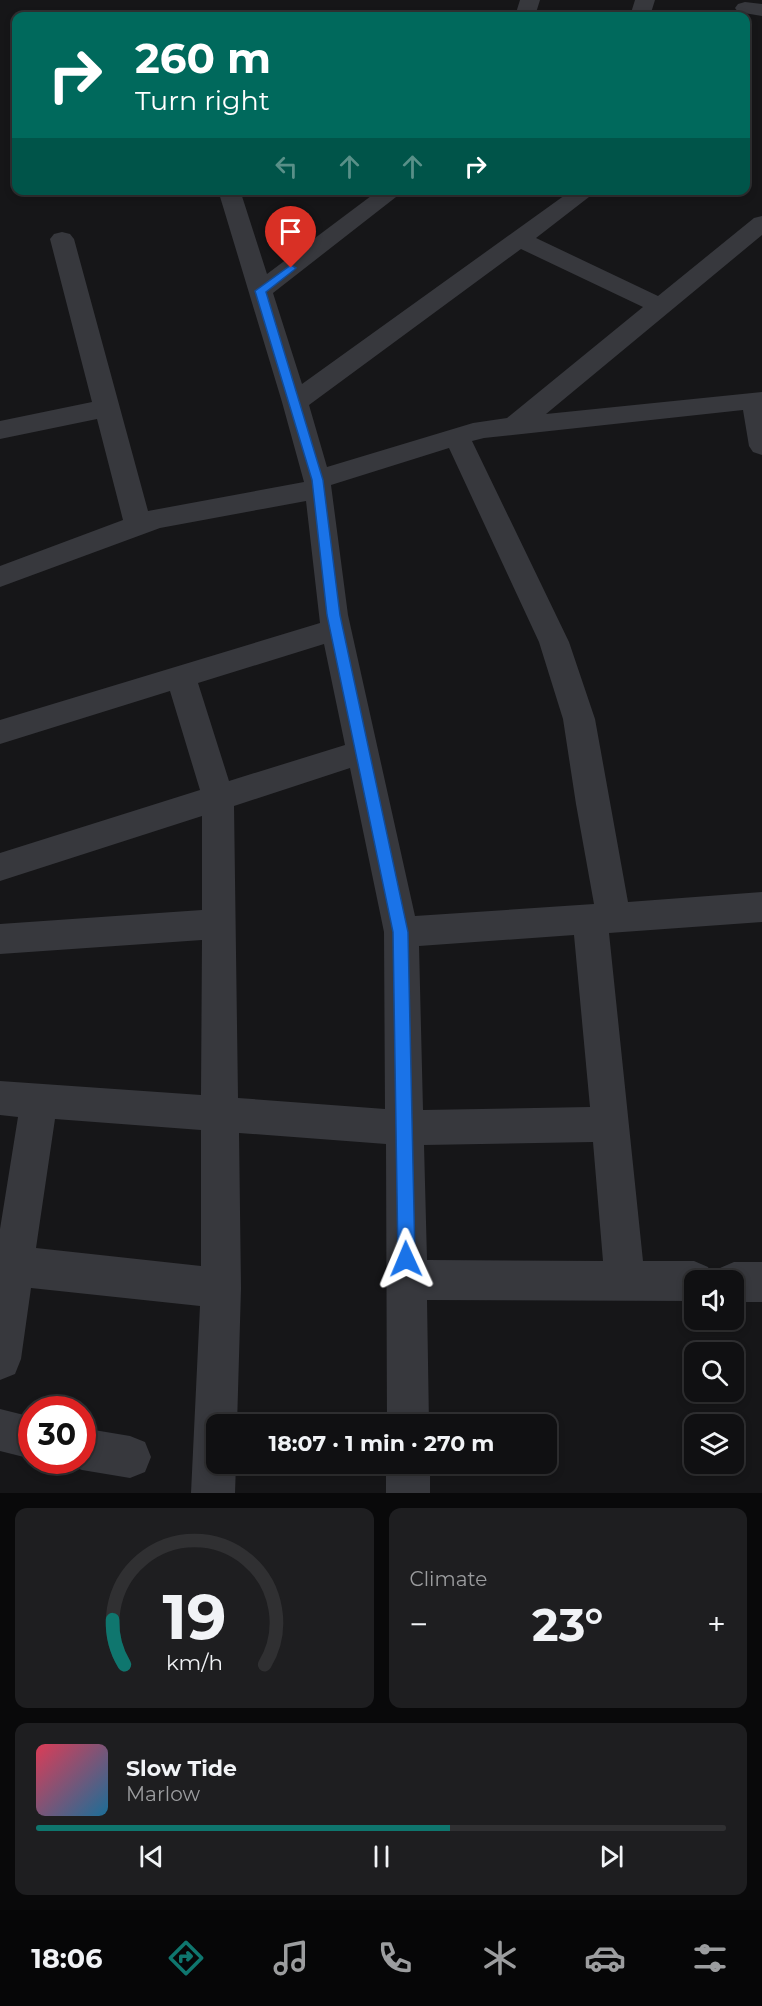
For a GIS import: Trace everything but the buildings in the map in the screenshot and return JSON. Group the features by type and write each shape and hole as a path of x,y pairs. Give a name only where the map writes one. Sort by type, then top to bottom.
{"street":[{"path":"231,195 318,484 336,629 400,932 408,1414"},
{"path":"260,291 387,195"},
{"path":"295,402 580,195"},
{"path":"514,426 762,223"},
{"path":"62,239 138,525"},
{"path":"520,239 660,306"},
{"path":"0,577 155,519 318,484 482,429 758,401 762,446"},
{"path":"0,430 107,408"},
{"path":"457,437 554,642 579,719 592,804 602,919 610,1124 625,1281"},
{"path":"0,732 336,629"},
{"path":"181,676 218,798 221,1288 213,1493"},
{"path":"0,867 362,752"},
{"path":"400,932 762,907"},
{"path":"0,939 219,924"},
{"path":"0,1098 404,1128 610,1124"},
{"path":"0,1359 39,1101"},
{"path":"14,1266 221,1288"},
{"path":"406,1280 684,1281"},
{"path":"744,1282 762,1282"},
{"path":"0,1430 18,1434"},
{"path":"96,1451 130,1457"},
{"path":"408,1474 408,1493"}],"route":[{"path":"291,268 260,291 317,480 333,615 400,932 406,1259"}]}
